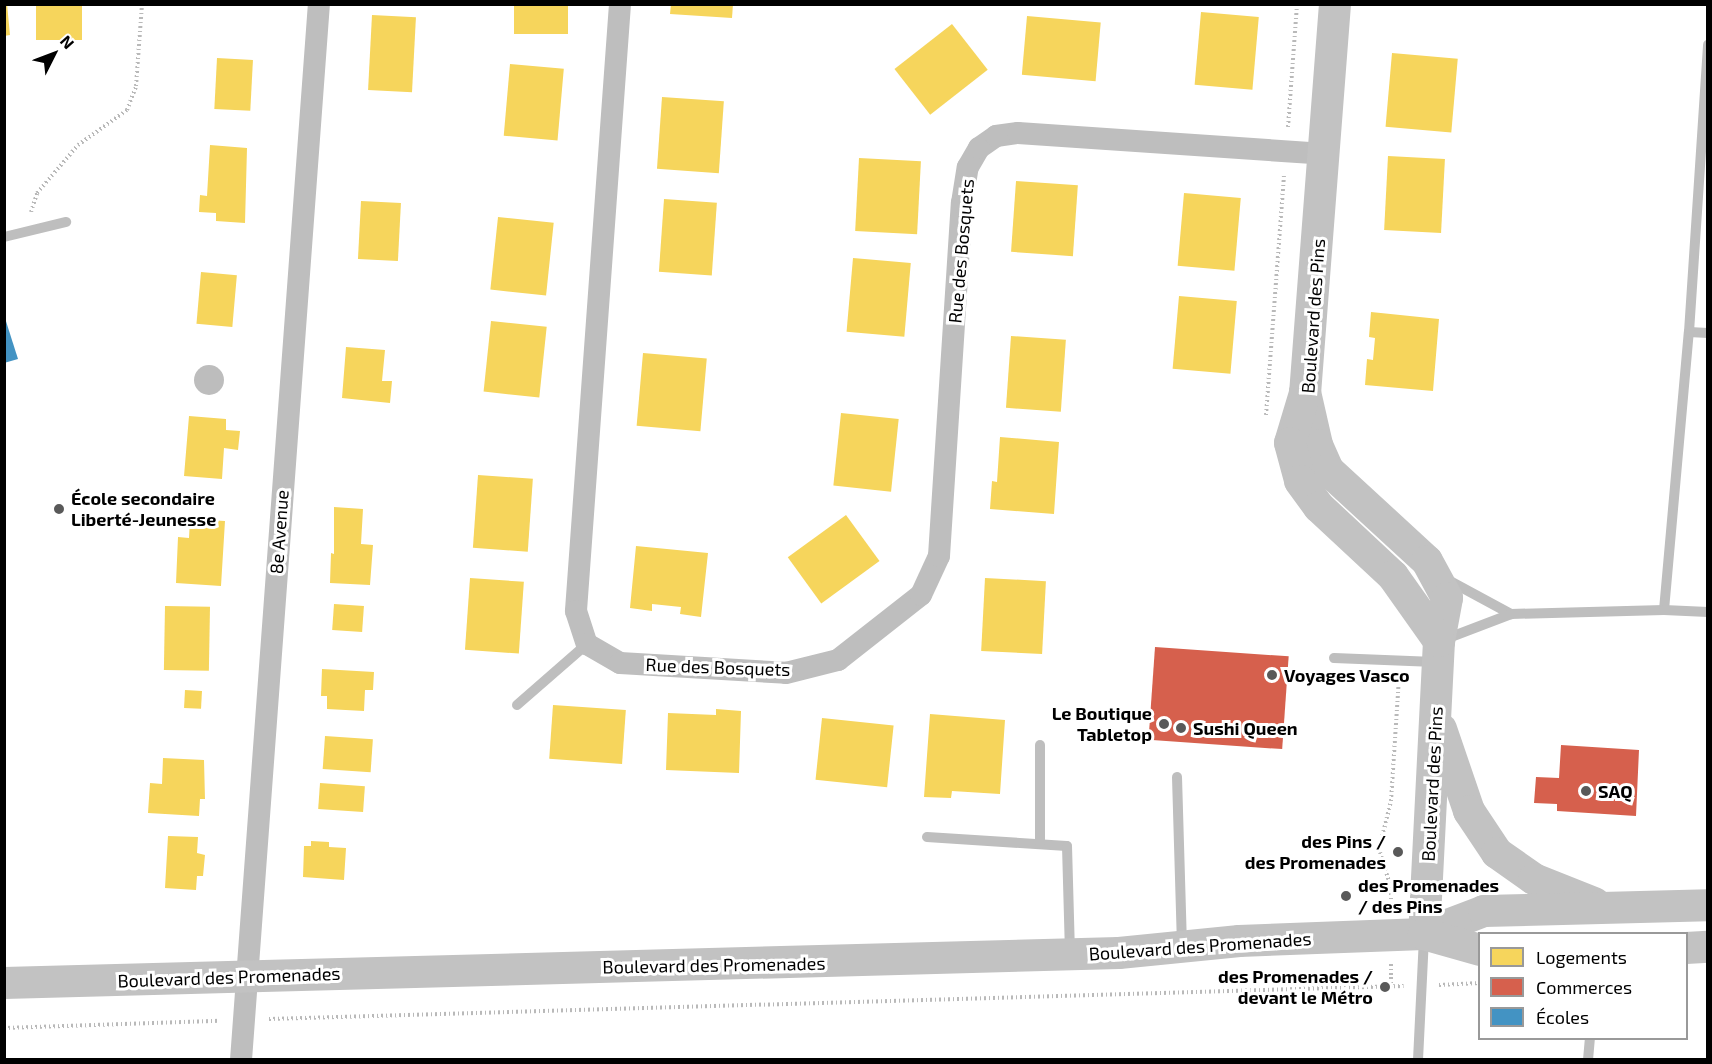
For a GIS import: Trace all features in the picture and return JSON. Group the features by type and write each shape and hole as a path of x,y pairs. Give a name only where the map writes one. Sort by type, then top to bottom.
{"street":[{"name":"8e Avenue","path":"241,1059 319,4"},
{"path":"586,645 576,611 620,4"},
{"name":"Boulevard des Pins","path":"1335,4 1305,392 1317,445 1328,470 1343,487 1416,550 1438,575 1448,607 1439,652 1424,934"},
{"name":"Rue des Bosquets","path":"586,645 620,663 786,673 838,660 921,595 939,556 963,203 968,166 979,148 988,142 1018,133 1324,154"},
{"path":"1305,392 1290,443 1300,481 1319,507 1394,576 1439,652"},
{"path":"1435,714 1469,811 1497,853 1534,879 1605,908"},
{"name":"Boulevard des Promenades","path":"1424,934 1484,911 1707,905"},
{"name":"Boulevard des Promenades","path":"4,983 1070,954 1182,948 1239,941 1424,934 1478,950"},
{"path":"1688,948 1707,947"}],"lane":[{"path":"1664,610 1689,332 1707,45"},
{"path":"4,237 66,222"},
{"path":"1689,332 1707,333"},
{"path":"1438,575 1511,614"},
{"path":"1334,658 1439,652 1511,614 1664,610 1707,612"},
{"path":"517,705 586,645"},
{"path":"1040,745 1040,844"},
{"path":"1177,777 1182,948"},
{"path":"927,837 1068,846 1070,954"},
{"path":"1418,1059 1424,934"},
{"path":"1588,1059 1590,1040"}],"path":[{"path":"32,230 31,211 37,193 56,168 78,145 127,110 136,86 142,4"},
{"path":"1288,124 1297,4"},
{"path":"1389,878 1380,864 1379,849 1391,801 1399,673"},
{"path":"1460,983 1478,983"},
{"path":"265,1019 1391,987"},
{"path":"4,1028 222,1020"}],"shaded area":[{"path":"209,365 220,369 224,380 220,391 209,395 198,391 194,380 198,369"}],"building: Logements":[{"path":"4,4 7,4 10,35 4,36"},
{"path":"36,4 82,4 82,40 36,40"},
{"path":"514,4 568,4 568,34 514,34"},
{"path":"671,4 733,4 732,18 670,14"},
{"path":"1201,12 1259,17 1252,90 1195,85"},
{"path":"372,15 416,17 412,92 368,90"},
{"path":"1027,16 1101,22 1096,81 1022,75"},
{"path":"952,24 988,70 930,115 894,69"},
{"path":"1392,53 1458,59 1451,132 1386,127"},
{"path":"217,58 253,60 250,111 214,109"},
{"path":"510,64 564,69 558,140 504,136"},
{"path":"662,97 724,101 719,173 657,169"},
{"path":"210,145 247,148 245,223 216,221 216,213 199,212 200,195 207,196"},
{"path":"1388,156 1445,159 1441,233 1384,230"},
{"path":"859,158 921,161 917,234 855,231"},
{"path":"1016,181 1078,185 1073,256 1011,252"},
{"path":"1184,193 1241,198 1234,271 1178,266"},
{"path":"664,199 717,203 712,276 659,272"},
{"path":"361,201 401,203 398,261 358,259"},
{"path":"498,217 554,223 546,295 490,290"},
{"path":"853,258 911,263 904,337 847,332"},
{"path":"201,272 237,275 232,327 196,324"},
{"path":"1179,296 1237,301 1230,374 1173,369"},
{"path":"1371,312 1439,319 1433,391 1365,385 1367,359 1373,360 1375,338 1369,337"},
{"path":"491,321 547,327 539,397 484,392"},
{"path":"1011,336 1066,340 1061,412 1006,408"},
{"path":"346,347 385,350 382,381 392,381 390,403 342,398"},
{"path":"643,353 707,359 700,431 637,426"},
{"path":"841,413 899,419 891,492 833,486"},
{"path":"189,416 226,419 226,430 240,431 238,450 224,448 222,479 184,476"},
{"path":"1000,437 1059,442 1054,514 990,509 992,481 997,482"},
{"path":"478,475 533,479 528,552 473,548"},
{"path":"334,507 363,509 361,544 373,545 370,585 330,583 331,553 334,554"},
{"path":"846,515 880,561 821,603 788,557"},
{"path":"190,519 225,521 221,586 176,583 178,537 189,538"},
{"path":"636,546 708,553 701,617 680,614 681,607 652,604 652,611 630,608"},
{"path":"470,578 524,582 519,654 465,650"},
{"path":"985,578 1046,581 1042,654 981,651"},
{"path":"334,604 364,606 362,632 332,630"},
{"path":"165,606 210,607 209,671 164,670"},
{"path":"322,669 374,672 373,690 365,690 364,711 327,709 327,696 321,696"},
{"path":"185,690 202,691 201,709 184,708"},
{"path":"553,705 626,710 622,764 549,759"},
{"path":"716,709 741,711 739,773 666,770 668,713 716,715"},
{"path":"930,714 1005,720 1000,794 952,791 951,798 924,797"},
{"path":"822,718 894,726 887,787 816,780"},
{"path":"325,736 373,739 371,772 323,769"},
{"path":"163,758 204,760 205,799 200,799 199,816 148,813 150,783 162,784"},
{"path":"320,783 365,786 363,812 318,809"},
{"path":"168,836 198,837 197,853 205,855 203,876 197,876 196,890 165,888"},
{"path":"311,841 329,842 329,847 346,848 344,880 303,877 304,846 311,846"}],"building: Commerces":[{"path":"1155,647 1289,656 1282,749 1149,740"},
{"name":"SAQ","path":"1561,745 1639,750 1636,816 1557,811 1557,804 1534,803 1536,777 1559,778"}],"building: Écoles":[{"path":"4,315 18,359 4,363"}],"place":[{"name":"École secondaire Liberté-Jeunesse","path":"59,509"},
{"name":"Voyages Vasco","path":"1272,675"},
{"name":"Le Boutique Tabletop","path":"1164,724"},
{"name":"Sushi Queen","path":"1181,728"},
{"name":"SAQ","path":"1586,791"},
{"name":"des Pins / des Promenades","path":"1398,852"},
{"name":"des Promenades / des Pins","path":"1346,896"},
{"name":"des Promenades / devant le Métro","path":"1385,987"}]}
